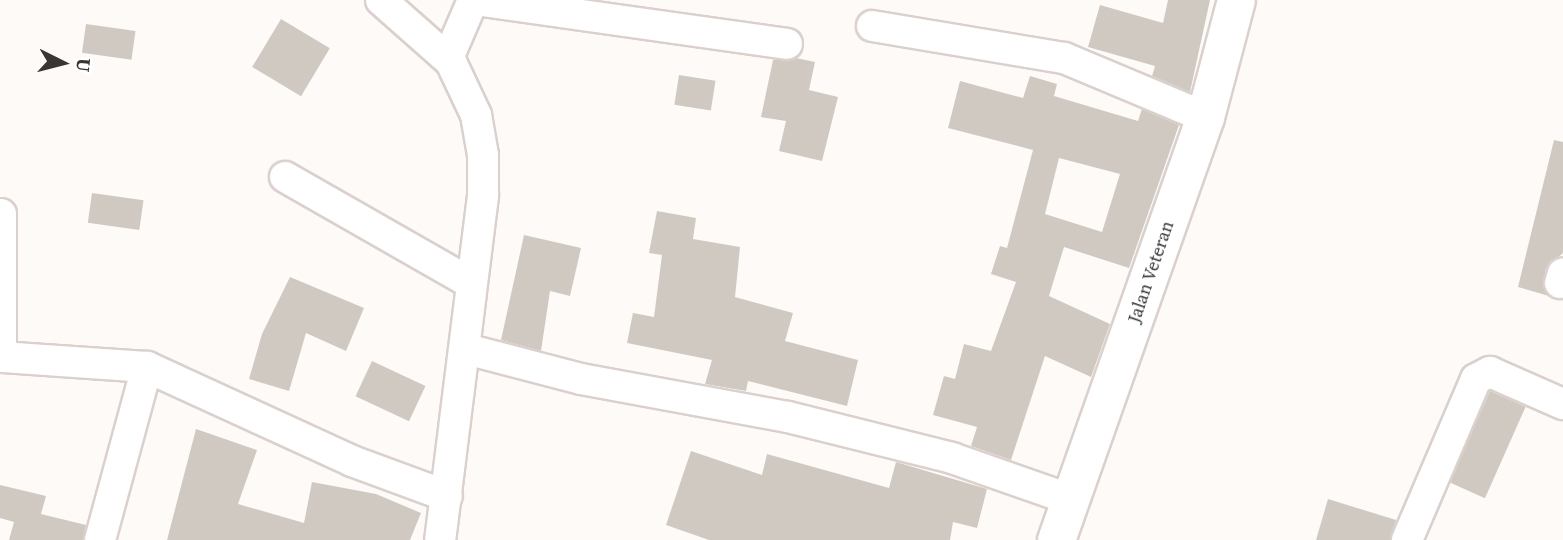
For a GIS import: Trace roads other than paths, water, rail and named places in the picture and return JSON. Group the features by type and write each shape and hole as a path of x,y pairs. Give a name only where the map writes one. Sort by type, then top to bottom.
{"street":[{"path":"381,0 448,58 466,87 483,155 483,197 440,540"},
{"path":"448,58 474,0 787,44"},
{"name":"Jalan Veteran","path":"1056,540 1205,117 1236,0"},
{"path":"872,26 1064,58 1205,117"},
{"path":"285,177 471,283"},
{"path":"1,214 1,358 147,367 352,461 447,496"},
{"path":"466,349 581,379 788,417 952,458 1072,500"},
{"path":"100,540 147,367"},
{"path":"1407,540 1476,379 1490,372 1563,404"}]}
